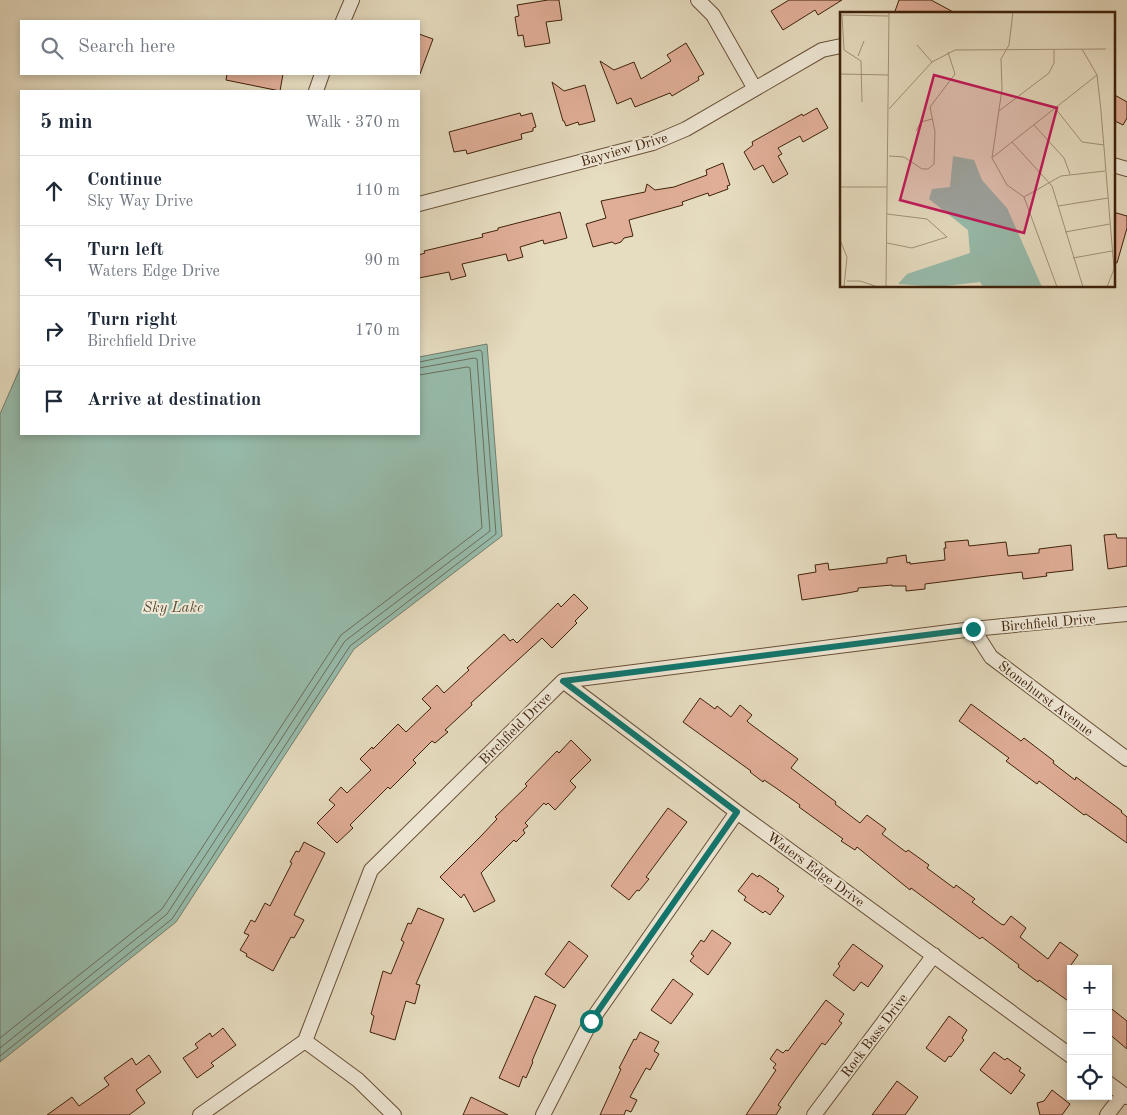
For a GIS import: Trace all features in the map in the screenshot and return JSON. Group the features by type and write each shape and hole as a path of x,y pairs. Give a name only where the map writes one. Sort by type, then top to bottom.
{"street":[{"path":"343,20 352,0"},
{"path":"698,0 713,15 755,89"},
{"name":"Bayview Drive","path":"420,204 653,143 686,129 822,50 840,46"},
{"path":"316,90 322,75"},
{"path":"1114,165 1127,169"},
{"name":"Birchfield Drive","path":"305,1041 371,870 563,681 973,629 1127,614"},
{"name":"Stonehurst Avenue","path":"973,629 991,657 1127,759"},
{"name":"Waters Edge Drive","path":"563,681 737,812 934,954 1070,1055"},
{"path":"543,1115 591,1021 737,812"},
{"name":"Rock Bass Drive","path":"814,1115 934,954"},
{"path":"200,1115 305,1041 358,1080 394,1115"},
{"path":"1107,1115 1125,1096 1112,1087"}],"water":[{"name":"Sky Lake","path":"487,344 502,536 354,649 176,922 0,1062 0,414 20,368 20,435 420,435 420,357"}],"building":[{"path":"559,0 562,20 546,22 550,43 525,47 523,35 518,36 515,17 519,16 517,5"},
{"path":"789,0 842,0 818,15 815,10 783,30 771,11"},
{"path":"899,0 931,0 953,12 895,12"},
{"path":"420,34 433,39 420,74"},
{"path":"686,43 704,74 698,77 699,80 672,96 670,93 635,107 631,98 617,104 600,61 614,70 634,62 641,79 671,61 667,55"},
{"path":"227,75 283,75 280,90 226,80"},
{"path":"552,82 564,91 585,85 595,121 579,125 578,122 566,126"},
{"path":"1114,95 1127,102 1127,118 1123,125 1114,120"},
{"path":"817,108 828,128 803,142 800,136 778,148 782,154 778,156 788,174 773,183 763,165 754,170 744,152 753,145 752,142 802,114 803,116"},
{"path":"520,113 521,116 532,113 536,127 533,128 533,131 521,134 522,139 467,154 466,150 454,152 449,132"},
{"path":"723,163 730,185 727,186 728,189 709,196 708,193 682,202 683,205 629,220 633,236 624,238 621,242 615,244 612,242 593,247 586,224 606,218 601,201 645,192 647,184 655,190 674,187 707,175 706,170"},
{"path":"560,212 567,238 544,244 543,240 520,247 523,257 508,261 506,254 462,264 466,276 451,280 449,272 420,278 420,255 425,253 424,251 483,237 482,234 498,230 498,228"},
{"path":"1114,212 1127,216 1127,228 1117,263 1114,262"},
{"path":"1116,534 1117,538 1127,538 1127,566 1108,569 1104,535"},
{"path":"968,540 969,546 1006,542 1008,556 1039,553 1039,549 1071,545 1073,570 1046,573 1047,576 1023,579 1022,572 987,576 925,584 925,589 906,591 906,586 892,585 858,588 858,591 802,600 798,575 816,572 815,565 828,563 829,570 887,563 887,558 906,555 907,563 910,562 910,564 945,560 945,542"},
{"path":"574,594 588,608 575,621 577,623 552,648 542,638 471,703 472,705 445,730 448,732 435,743 432,741 413,760 416,763 390,789 388,787 350,825 353,828 337,843 317,823 335,805 329,800 341,787 347,793 371,770 360,759 398,724 406,732 431,708 422,699 437,685 444,693 469,670 467,668 504,634 510,641 513,639 517,643 558,603 561,607"},
{"path":"700,698 715,709 717,706 731,717 740,705 752,715 747,721 749,723 798,759 791,768 860,823 867,815 886,829 882,834 906,852 908,850 929,865 927,868 954,888 956,885 975,899 972,902 1001,924 1004,925 1011,916 1026,928 1020,937 1048,959 1060,942 1078,955 1071,965 1067,965 1067,1000 1039,980 1038,982 982,937 980,939 911,888 910,890 857,847 855,850 841,841 843,839 799,807 800,805 764,780 763,782 751,771 683,722"},
{"path":"971,704 1021,741 1024,738 1075,780 1076,777 1122,811 1127,817 1127,843 1086,814 1084,815 1039,781 1037,784 1006,761 1009,758 959,721"},
{"path":"571,740 591,760 570,781 576,787 555,810 548,803 546,805 544,803 525,823 528,826 523,830 525,833 516,842 514,840 481,873 495,901 474,912 464,894 461,898 440,877 497,819 495,817 527,786 525,784 557,751 559,753"},
{"path":"668,808 687,822 646,877 649,879 629,900 611,886"},
{"path":"304,842 325,853 294,915 304,920 294,938 291,937 273,971 246,956 247,954 240,950 249,935 244,933 251,920 255,922 265,903 270,906 292,863 290,862 296,851 299,852"},
{"path":"752,873 758,877 759,875 779,889 777,891 784,896 770,915 765,911 763,913 744,900 746,897 738,891"},
{"path":"418,908 444,919 416,984 420,985 415,1004 406,1001 395,1040 370,1032 374,1016 371,1014 383,971 391,974 404,942 401,940 408,923 411,924"},
{"path":"712,930 731,943 708,975 690,961 694,956 691,954 701,940 704,942"},
{"path":"569,941 588,956 564,988 545,974"},
{"path":"853,944 883,966 868,987 861,982 854,991 833,975 840,966 838,964"},
{"path":"673,979 693,994 671,1024 651,1010"},
{"path":"535,996 556,1005 526,1078 523,1076 519,1087 499,1078"},
{"path":"826,1000 844,1014 839,1021 842,1023 825,1045 822,1043 796,1079 778,1105 781,1107 776,1115 746,1115 776,1070 773,1068 776,1064 770,1059 777,1049 783,1053 786,1050 788,1051"},
{"path":"1112,1009 1127,1021 1127,1049 1112,1036"},
{"path":"949,1016 967,1030 962,1038 964,1040 945,1062 926,1048"},
{"path":"223,1028 236,1045 211,1063 214,1066 197,1078 183,1058 198,1048 195,1044 210,1033 212,1037"},
{"path":"640,1032 659,1042 654,1051 659,1054 650,1070 646,1068 630,1097 637,1100 631,1112 626,1110 624,1115 600,1115 621,1069 619,1068 634,1039 636,1040"},
{"path":"994,1052 1021,1068 1019,1071 1025,1075 1011,1094 980,1070"},
{"path":"149,1055 161,1072 136,1090 145,1103 129,1115 47,1115 72,1097 79,1106 109,1085 104,1078 132,1058 136,1065"},
{"path":"897,1081 918,1097 905,1115 872,1115"},
{"path":"1052,1090 1070,1104 1062,1115 1040,1115 1037,1103 1044,1101"},
{"path":"471,1097 508,1115 463,1115"}],"route":[{"path":"591,1021 737,812 563,681 973,629"}]}
